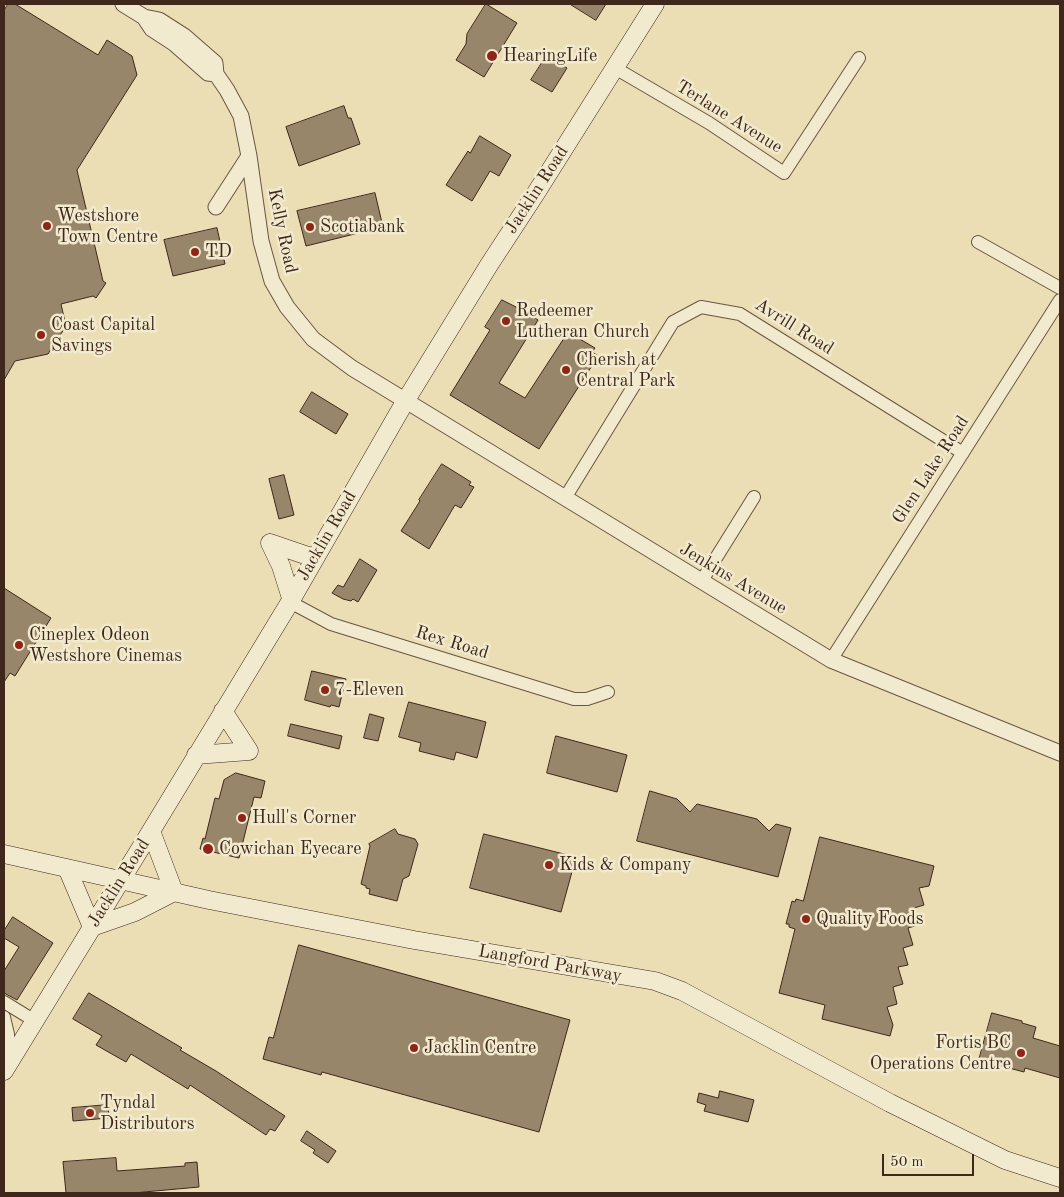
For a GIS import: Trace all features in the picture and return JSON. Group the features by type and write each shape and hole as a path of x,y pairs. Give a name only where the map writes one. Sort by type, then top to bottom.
{"main road":[{"name":"Jacklin Road","path":"7,1066 290,600 406,400 489,265 655,4"},
{"path":"290,600 281,566 270,543 314,558"},
{"path":"196,755 249,751 223,711"},
{"path":"67,868 92,928 135,912 174,892 151,831"},
{"name":"Langford Parkway","path":"4,854 174,892 414,940 655,981 682,991 890,1103 1005,1160 1060,1178"}],"street":[{"name":"Kelly Road","path":"123,4 144,17 159,20 184,36 214,63 216,74 241,116 265,260 272,281 287,306 313,339 352,368 406,400"},
{"name":"Terlane Avenue","path":"615,68 709,123 784,172 858,58"},
{"path":"216,207 249,156"},
{"path":"978,242 1060,288"},
{"name":"Glen Lake Road","path":"831,660 1060,300"},
{"name":"Avrill Road","path":"565,498 674,322 701,307 740,314 963,453"},
{"name":"Jenkins Avenue","path":"406,400 831,660 1060,754"},
{"path":"701,582 754,497"},
{"name":"Rex Road","path":"290,600 331,624 574,699 587,699 608,692"},
{"path":"4,1002 35,1021"},
{"path":"4,1017 8,1034 7,1066"}],"building":[{"name":"Westshore Town Centre","path":"8,4 15,4 98,55 107,40 132,56 137,75 77,170 103,281 106,283 96,298 93,296 61,304 66,326 48,354 15,361 4,380 4,11"},
{"path":"486,4 517,23 484,77 456,60 466,44 467,34"},
{"path":"570,4 606,4 596,20"},
{"path":"547,55 567,68 552,92 531,80"},
{"path":"344,106 348,118 351,118 360,144 299,166 286,127"},
{"path":"480,136 511,155 499,176 490,171 472,201 446,185"},
{"path":"375,193 383,227 306,246 297,211"},
{"name":"TD","path":"217,228 225,264 173,276 164,240"},
{"name":"Cherish at Central Park","path":"502,300 520,309 522,306 530,311 528,314 538,320 499,383 525,398 568,332 595,348 592,352 597,355 539,449 450,395 490,330 485,327"},
{"path":"312,392 348,414 336,434 300,412"},
{"path":"442,464 471,482 469,485 474,487 461,508 455,505 429,549 401,531"},
{"path":"284,475 294,515 279,519 269,479"},
{"path":"360,559 377,570 358,602 353,599 351,601 343,599 332,593 338,585 343,587"},
{"name":"Cineplex Odeon Westshore Cinemas","path":"4,588 51,618 15,676 10,673 4,682"},
{"name":"7-Eleven","path":"312,671 346,679 339,707 331,705 330,707 305,700"},
{"path":"409,702 486,722 477,758 456,752 454,760 419,751 421,743 399,737"},
{"path":"370,714 384,718 378,741 364,738"},
{"path":"291,724 342,736 339,749 288,736"},
{"path":"556,736 627,755 617,792 547,773"},
{"name":"Hull's Corner","path":"236,773 265,781 261,798 254,797 239,858 200,849 203,838 205,839 215,798 219,799 224,780"},
{"path":"650,791 677,799 690,812 697,804 757,819 769,831 776,824 791,828 778,877 637,841"},
{"path":"395,829 398,834 415,839 418,844 409,876 403,879 397,901 369,894 370,889 361,884 369,844"},
{"path":"484,834 576,857 561,912 470,888"},
{"path":"820,837 934,866 929,886 919,888 924,905 914,908 918,925 908,928 913,945 903,948 908,965 898,967 903,984 893,987 897,1004 887,1007 893,1025 890,1036 822,1019 825,1005 779,993 795,929 786,924 792,901 795,902 796,899 803,901"},
{"path":"13,917 53,943 17,1000 4,993 4,971 19,947 4,938 4,931"},
{"name":"Jacklin Centre","path":"299,945 570,1020 539,1132 322,1072 321,1075 263,1059 269,1037 273,1038"},
{"path":"89,993 182,1048 180,1050 285,1116 275,1131 270,1129 266,1135 190,1085 188,1089 131,1054 126,1062 96,1045 102,1036 73,1019"},
{"name":"Fortis BC Operations Centre","path":"992,1013 1036,1027 1033,1038 1060,1046 1060,1078 1025,1068 1024,1072 979,1060"},
{"path":"720,1091 754,1100 748,1122 704,1111 706,1105 697,1102 699,1093 718,1098"},
{"name":"Tyndal Distributors","path":"108,1105 109,1118 73,1121 72,1108"},
{"path":"307,1131 336,1151 328,1163 313,1153 315,1150 301,1141"},
{"path":"116,1158 117,1171 185,1166 185,1163 197,1162 199,1187 133,1193 66,1193 63,1162"}],"place":[{"name":"HearingLife","path":"492,56"},
{"name":"Westshore Town Centre","path":"47,226"},
{"name":"Scotiabank","path":"310,227"},
{"name":"TD","path":"195,252"},
{"name":"Redeemer Lutheran Church","path":"506,321"},
{"name":"Coast Capital Savings","path":"41,335"},
{"name":"Cherish at Central Park","path":"566,370"},
{"name":"Cineplex Odeon Westshore Cinemas","path":"19,645"},
{"name":"7-Eleven","path":"325,690"},
{"name":"Hull's Corner","path":"242,818"},
{"name":"Cowichan Eyecare","path":"208,849"},
{"name":"Kids & Company","path":"549,865"},
{"name":"Quality Foods","path":"806,919"},
{"name":"Jacklin Centre","path":"414,1048"},
{"name":"Fortis BC Operations Centre","path":"1021,1053"},
{"name":"Tyndal Distributors","path":"90,1113"}]}
